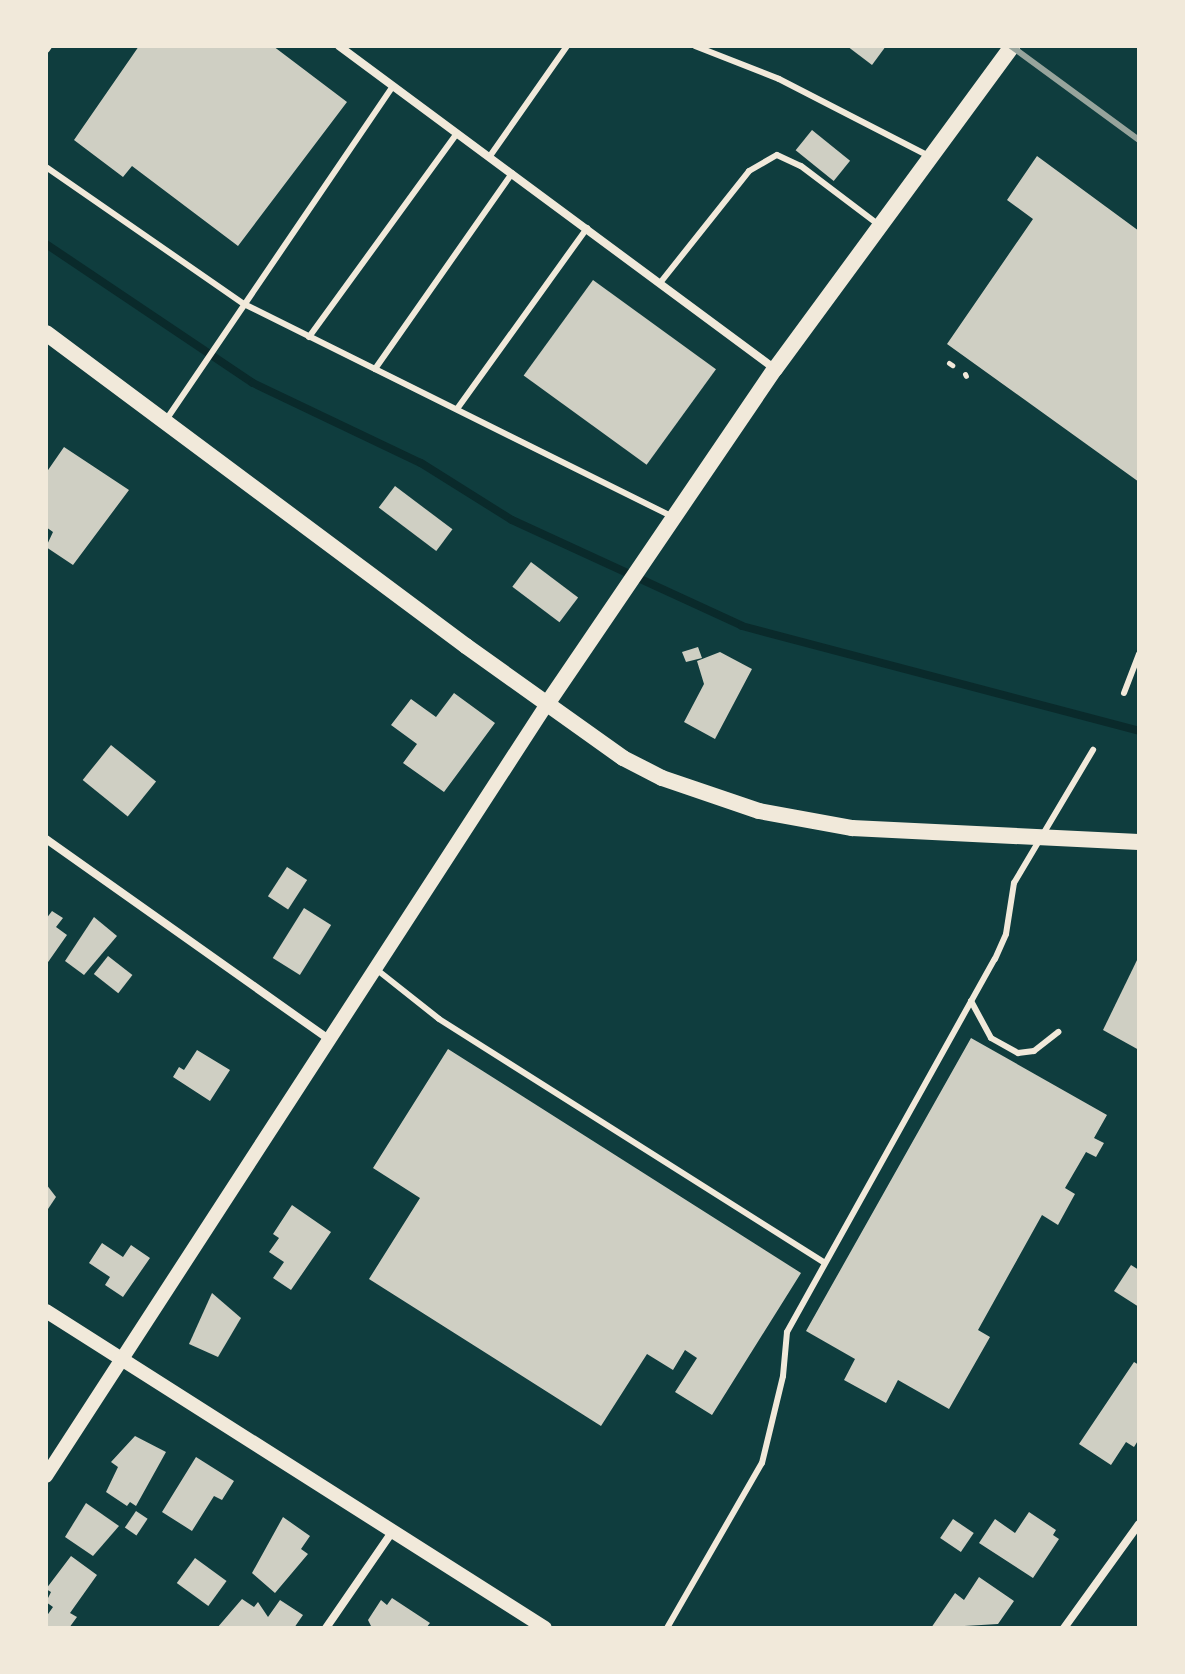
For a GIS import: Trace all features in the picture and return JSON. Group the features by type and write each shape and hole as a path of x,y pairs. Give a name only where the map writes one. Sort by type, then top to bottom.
{"main road":[{"path":"547,704 616,598 775,369 1012,46"},
{"path":"46,333 547,704 623,758 662,778 759,811 852,828 1139,842"}],"street":[{"path":"339,46 775,369"},
{"path":"46,1476 124,1362 547,704"},
{"path":"46,839 330,1040"},
{"path":"46,1311 545,1628"},
{"path":"1064,1628 1139,1524"},
{"path":"326,1628 392,1532"},
{"path":"1129,1539 1139,1545"}],"lane":[{"path":"490,156 567,46"},
{"path":"695,46 779,79 929,156"},
{"path":"164,423 393,86"},
{"path":"309,337 457,133"},
{"path":"660,283 749,171 777,155 801,166 879,225"},
{"path":"46,167 244,304 674,517"},
{"path":"375,369 512,173"},
{"path":"457,409 587,228"},
{"path":"1124,693 1139,654"},
{"path":"667,1628 762,1463 783,1376 787,1332 971,1001 1006,934 1014,883 1043,839 1093,750"},
{"path":"376,969 439,1019 824,1262"},
{"path":"971,1001 991,1038 1018,1053 1034,1051 1058,1032"}],"building":[{"path":"139,46 273,46 347,102 238,246 132,166 123,177 74,140"},
{"path":"847,46 886,46 872,65"},
{"path":"812,130 850,161 834,181 796,150"},
{"path":"1037,156 1139,231 1139,482 947,344 1033,219 1007,200"},
{"path":"593,280 716,369 647,465 524,375"},
{"path":"64,447 129,490 73,565 46,547 53,532 46,527 46,473"},
{"path":"395,486 453,529 436,551 379,508"},
{"path":"531,562 578,598 559,622 512,587"},
{"path":"698,647 702,658 686,662 682,652"},
{"path":"720,652 752,669 715,739 684,722 704,684 697,661"},
{"path":"454,693 495,723 444,792 403,763 417,744 391,725 411,699 436,717"},
{"path":"111,745 156,782 128,816 83,780"},
{"path":"287,867 307,880 288,909 268,896"},
{"path":"304,908 331,925 300,975 273,958"},
{"path":"52,911 63,918 56,927 67,935 46,965 46,919"},
{"path":"94,917 117,936 84,975 65,961"},
{"path":"108,956 132,975 118,993 94,974"},
{"path":"1139,956 1139,1050 1103,1030"},
{"path":"971,1038 1107,1115 1094,1138 1104,1143 1096,1157 1086,1152 1065,1188 1075,1194 1058,1225 1042,1215 978,1330 990,1337 949,1409 898,1380 886,1403 844,1380 855,1359 806,1331"},
{"path":"448,1049 801,1273 712,1415 675,1392 697,1358 685,1350 673,1370 647,1354 601,1426 369,1279 420,1198 373,1168"},
{"path":"197,1050 230,1070 210,1101 173,1077 179,1067 184,1070"},
{"path":"46,1184 56,1197 46,1212"},
{"path":"292,1205 331,1232 291,1290 273,1278 284,1262 269,1252 279,1238 273,1234"},
{"path":"102,1243 123,1257 131,1245 150,1258 123,1297 105,1285 110,1277 89,1263"},
{"path":"1131,1265 1139,1270 1139,1307 1114,1291"},
{"path":"212,1293 241,1318 218,1357 189,1344"},
{"path":"1134,1362 1139,1365 1139,1439 1134,1447 1126,1442 1111,1465 1079,1444"},
{"path":"135,1436 166,1452 136,1506 130,1502 127,1506 106,1492 118,1467 111,1462"},
{"path":"196,1457 234,1481 222,1500 214,1496 192,1531 162,1512"},
{"path":"86,1503 119,1526 93,1556 65,1537"},
{"path":"136,1511 148,1519 136,1535 125,1528"},
{"path":"1029,1512 1056,1530 1053,1535 1059,1539 1033,1578 979,1543 995,1519 1015,1533"},
{"path":"283,1517 310,1536 301,1549 308,1554 275,1593 252,1573"},
{"path":"953,1519 974,1533 961,1552 940,1538"},
{"path":"71,1556 97,1575 70,1613 77,1617 69,1628 48,1628 46,1617 53,1607 46,1602 51,1592 46,1589"},
{"path":"195,1558 227,1581 208,1606 177,1583"},
{"path":"979,1577 1014,1601 998,1624 931,1628 955,1593 964,1600"},
{"path":"392,1598 430,1623 426,1628 372,1628 368,1620 381,1600 387,1605"},
{"path":"242,1599 254,1607 258,1602 268,1617 280,1600 303,1615 294,1628 217,1628"}],"waterway":[{"path":"46,244 253,383 421,463 512,520 742,626 1139,731"}],"railway":[{"path":"1011,46 1139,140"}]}
